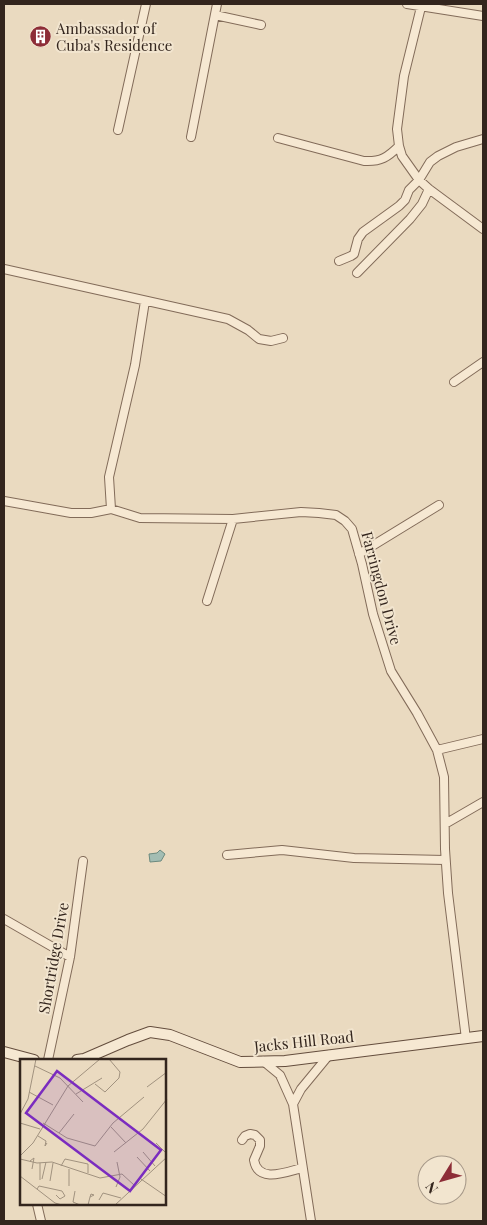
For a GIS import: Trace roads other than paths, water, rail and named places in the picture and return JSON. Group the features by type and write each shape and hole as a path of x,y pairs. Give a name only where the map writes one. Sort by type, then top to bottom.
{"street":[{"path":"118,130 146,4"},
{"path":"191,138 217,4"},
{"path":"407,4 482,16 483,6"},
{"path":"421,7 404,76 397,129 399,146 402,156 428,189 483,229"},
{"path":"214,15 261,25"},
{"path":"278,138 364,161 376,162 389,156 399,146"},
{"path":"339,262 354,254 358,239 363,232 405,200 409,190 419,180 430,162 456,147 483,139"},
{"path":"358,274 410,219 422,204 428,189"},
{"path":"4,268 228,319 248,330 259,339 272,341 283,338"},
{"path":"4,501 71,513 91,513 111,509 109,477 135,365 145,301"},
{"path":"454,382 483,362"},
{"path":"360,554 439,505"},
{"name":"Farringdon Drive","path":"111,509 140,518 233,519 301,512 319,513 336,515 352,529 360,554 372,614 391,671 437,750 444,777 445,860 466,1039"},
{"path":"207,601 233,519"},
{"path":"437,750 483,739"},
{"path":"445,824 483,802"},
{"path":"227,854 282,850 354,858 445,860"},
{"name":"Shortridge Drive","path":"48,1059 70,957 83,861"},
{"path":"4,919 70,957"},
{"name":"Jacks Hill Road","path":"84,1059 150,1032 170,1034 240,1062 285,1061 483,1036"},
{"path":"4,1052 30,1059"},
{"path":"293,1104 301,1089 329,1054"},
{"path":"263,1061 280,1075 293,1104 311,1221"},
{"path":"242,1140 250,1134 256,1135 260,1140 260,1146 254,1160 257,1169 265,1174 302,1168"},
{"path":"38,1205 41,1221"}],"place":[{"name":"Ambassador of Cuba's Residence","path":"40,37"}]}
